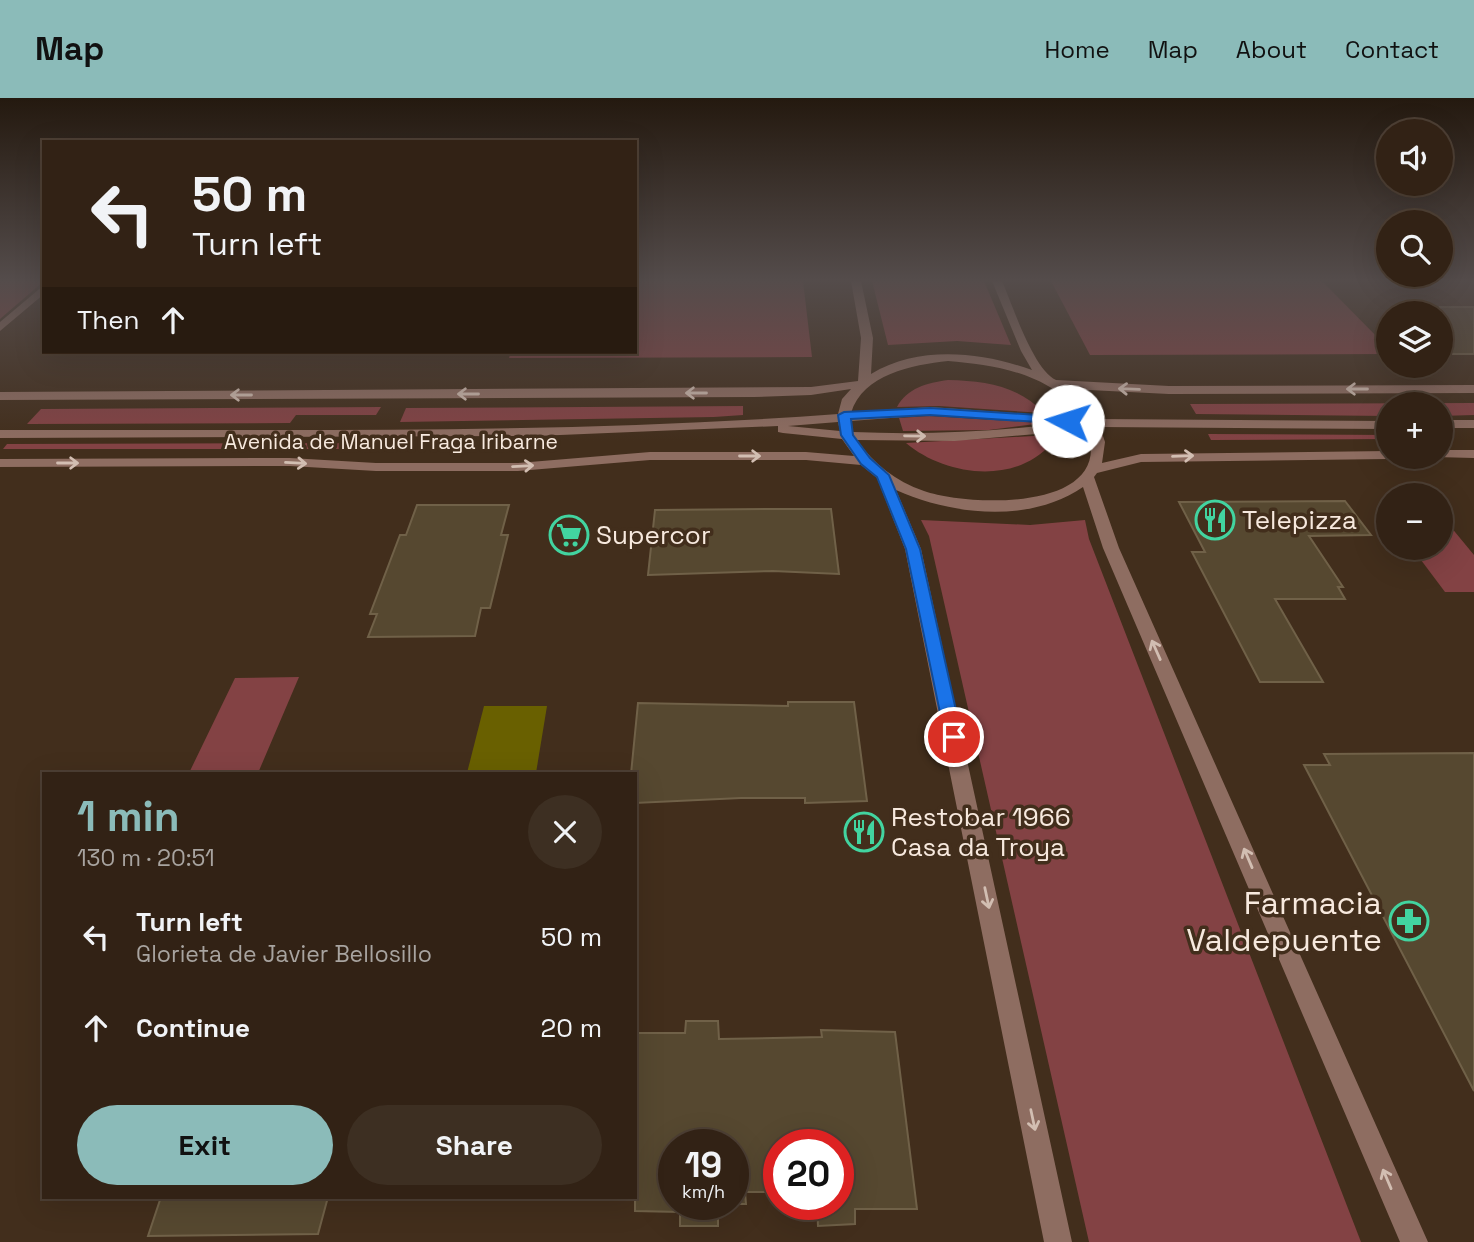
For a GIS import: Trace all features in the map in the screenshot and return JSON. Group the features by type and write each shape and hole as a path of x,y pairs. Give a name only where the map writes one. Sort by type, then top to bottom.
{"street":[{"path":"866,334 868,346 863,382 849,400 844,415 847,435 865,461 883,475 942,500 991,507 1052,498 1071,489 1089,473 1100,448 1094,423 1078,402 1048,381 1027,351 1020,334"},
{"name":"Avenida de Manuel Fraga Iribarne","path":"0,396 811,391 863,382 898,365 948,357 1003,364 1048,381"},
{"path":"1048,381 1169,390 1474,389"},
{"name":"Avenida de Manuel Fraga Iribarne","path":"0,434 536,432 755,424 844,415 950,412 1094,423"},
{"path":"1094,423 1376,425"},
{"name":"Avenida de Manuel Fraga Iribarne","path":"755,424 847,435 968,436 1094,423"},
{"path":"1453,425 1474,424"},
{"path":"1453,454 1474,454"},
{"path":"1089,473 1141,458 1376,455"},
{"name":"Avenida de Manuel Fraga Iribarne","path":"0,463 290,462 376,467 518,467 608,458 677,456 806,456 865,461"},
{"path":"1089,473 1111,548 1414,1242"},
{"path":"883,475 913,549 1058,1242"}],"shaded area":[{"path":"637,334 809,334 812,357 509,358 510,354 637,354"},
{"path":"885,334 1007,334 1011,345 957,341 888,345"},
{"path":"1079,334 1375,334 1376,354 1090,355"},
{"path":"948,380 1000,386 1023,396 1044,413 939,406 897,407 912,391"},
{"path":"1376,403 1376,416 1196,414 1190,404"},
{"path":"1453,403 1474,403 1474,415 1453,416"},
{"path":"743,406 743,415 714,417 400,422 406,408"},
{"path":"381,407 376,415 296,415 290,423 27,424 41,409"},
{"path":"929,416 1043,423 989,430 903,431 899,418"},
{"path":"1208,434 1376,435 1376,439 1211,440"},
{"path":"1051,435 1051,444 1036,457 1019,466 1000,470 960,469 940,463 906,443"},
{"path":"362,443 360,449 3,449 7,444"},
{"path":"921,520 1030,525 1085,520 1089,539 1361,1242 1089,1242 929,536"},
{"path":"1453,530 1474,555 1474,592 1445,592 1421,560 1453,560"},
{"path":"299,677 258,772 189,772 235,678"},
{"path":"484,706 547,706 536,772 467,772"}],"building":[{"path":"1453,334 1474,334 1474,354 1453,354"},
{"path":"1345,501 1371,535 1309,536 1343,587 1338,587 1345,599 1275,599 1323,682 1260,682 1192,552 1205,552 1179,502"},
{"path":"417,505 509,505 501,535 508,535 490,608 481,608 475,636 368,637 377,614 370,614 400,535 406,535"},
{"path":"831,509 839,574 773,571 648,575 655,510"},
{"path":"788,702 854,702 867,801 805,803 805,798 741,798 637,803 637,772 631,772 638,703 788,706"},
{"path":"1474,753 1474,1091 1304,765 1330,765 1324,754"},
{"path":"686,1021 718,1021 719,1039 822,1037 821,1030 895,1032 917,1209 855,1209 855,1224 818,1226 818,1220 854,1220 854,1129 763,1129 763,1192 749,1192 749,1129 658,1129 658,1212 635,1211 637,1033 685,1033"},
{"path":"160,1199 327,1199 318,1234 148,1236"},
{"path":"680,1220 718,1220 718,1226 680,1226"}],"place":[{"name":"Telepizza","path":"1215,520"},
{"name":"Supercor","path":"569,535"},
{"name":"Restobar 1966 Casa da Troya","path":"864,832"},
{"name":"Farmacia Valdepuente","path":"1409,921"}],"route":[{"path":"954,737 913,549 898,505 883,475 865,461 847,435 844,415 930,411 1068,421"}]}
